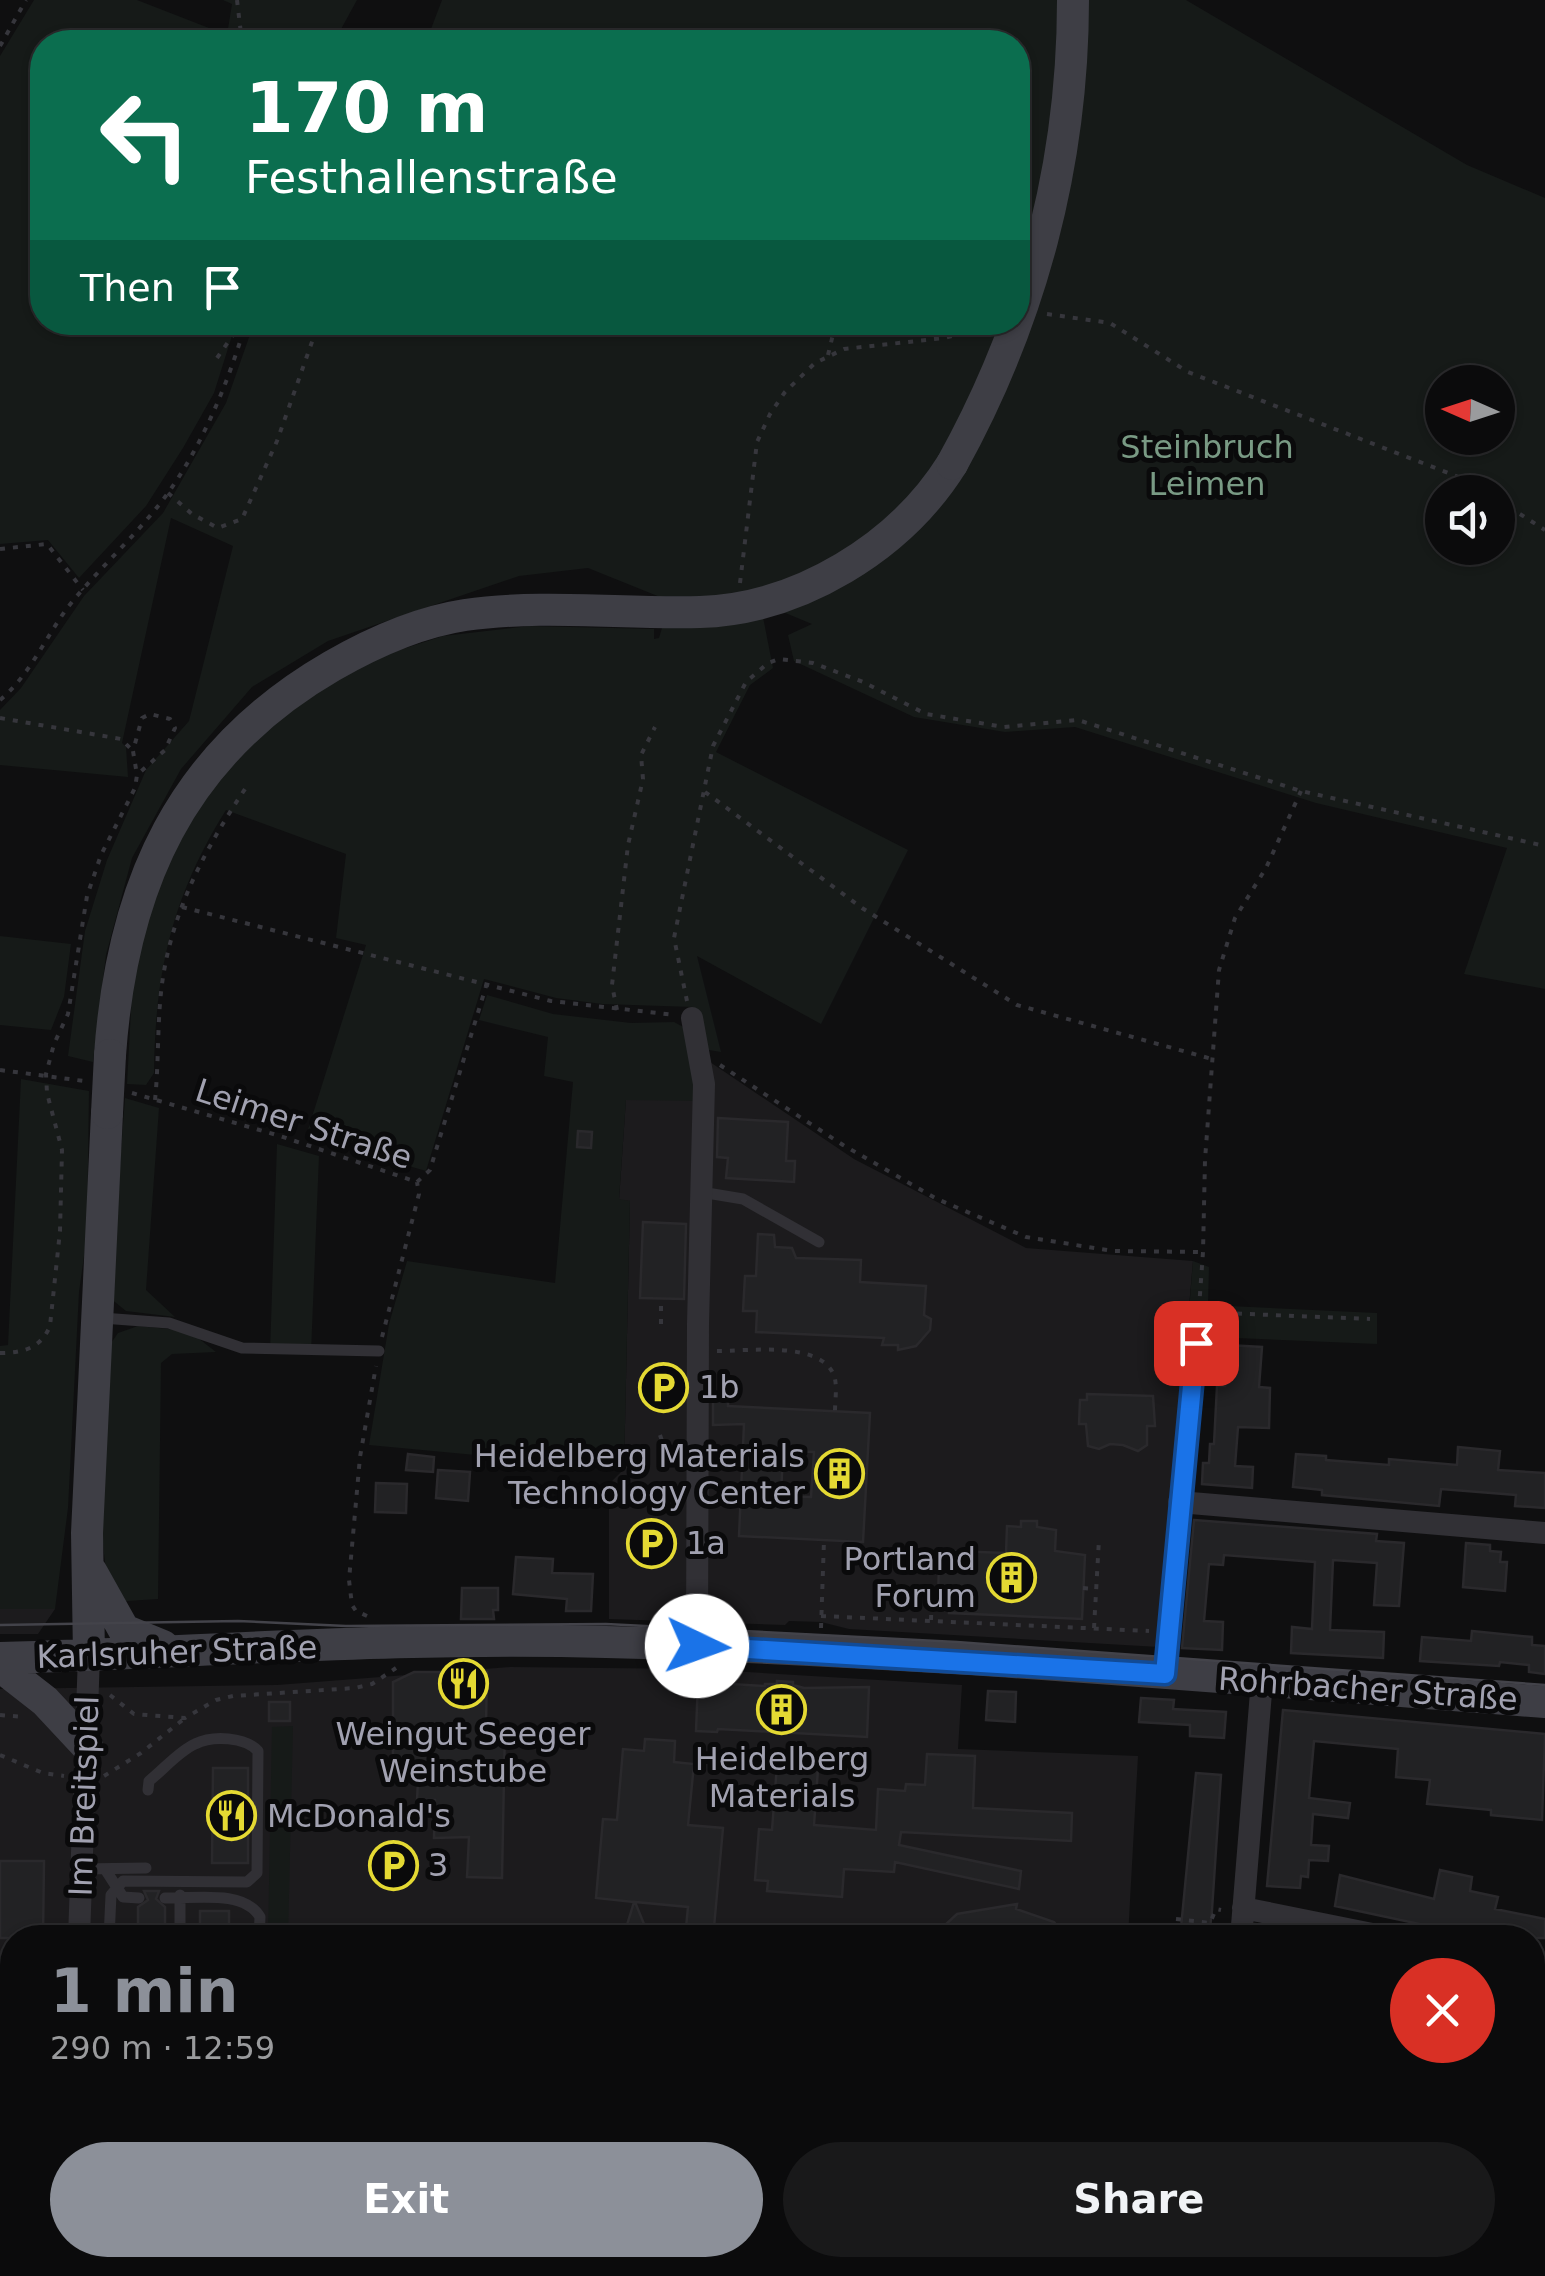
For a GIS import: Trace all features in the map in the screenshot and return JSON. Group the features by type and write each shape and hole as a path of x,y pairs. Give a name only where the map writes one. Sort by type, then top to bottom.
{"main road":[{"path":"1030,282 1040,254 1067,115 1073,0"},
{"path":"89,1656 87,1562 97,1318 109,1086 122,950 157,849 183,803 215,761 267,709 300,684 371,646 422,626 462,616 541,609 700,612 775,598 809,585 863,555 938,487 999,370 1011,335"},
{"path":"87,1562 102,1597 124,1630 170,1652"},
{"name":"Rohrbacher Straße","path":"353,1646 442,1641 697,1646 1262,1680 1545,1702"},
{"name":"Karlsruher Straße","path":"0,1662 353,1646"},
{"path":"0,1662 37,1694 86,1762"}],"street":[{"path":"692,1018 704,1084 697,1646"},
{"path":"1165,1674 1196,1343"},
{"path":"1179,1502 1545,1533"},
{"name":"Im Breitspiel","path":"82,1925 93,1869 86,1762 89,1656"},
{"path":"1239,1925 1237,1909 1262,1680"},
{"path":"1237,1909 1323,1925"}],"lane":[{"path":"701,1192 743,1198 819,1242"},
{"path":"97,1318 169,1324 242,1348 378,1351"},
{"path":"110,1925 110,1896 122,1881 247,1882 257,1874 258,1751 250,1742 196,1743 149,1781 148,1790"},
{"path":"93,1869 146,1868"},
{"path":"93,1869 116,1886 123,1897 138,1898"},
{"path":"180,1881 180,1925"},
{"path":"166,1898 248,1903 260,1916 260,1925"}],"path":[{"path":"0,46 26,0"},
{"path":"237,0 241,30"},
{"path":"1038,312 1110,323 1188,372 1453,475"},
{"path":"217,358 234,335"},
{"path":"0,700 18,684 83,590 168,493 206,423 241,335"},
{"path":"168,493 192,514 218,528 242,519 276,441 314,335"},
{"path":"828,356 833,335"},
{"path":"739,576 754,455 764,423 795,381 814,363 865,345 956,335"},
{"path":"1515,511 1545,530"},
{"path":"0,549 47,544 83,590"},
{"path":"182,906 487,982 551,1002 692,1018 674,938 714,746 740,692 758,670 779,659 813,663 864,682 926,714 1004,727 1078,720 1301,791 1545,846"},
{"path":"0,1353 32,1348 46,1337 50,1326 60,1231 62,1150 46,1093 46,1074 68,1014 87,896 101,855 135,788 133,751 142,718 150,714 170,719 175,728 172,741 137,775"},
{"path":"0,718 122,739 133,751"},
{"path":"616,1010 612,985 628,845 643,779 641,754 655,727"},
{"path":"155,1100 162,981 170,942 209,843 247,786"},
{"path":"704,791 862,908 1017,1005 1212,1058"},
{"path":"1196,1343 1220,970 1235,918 1266,868 1301,791"},
{"path":"417,1182 430,1170 487,982"},
{"path":"700,1052 842,1145 937,1198 1026,1237 1113,1251 1204,1252"},
{"name":"Leimer Straße","path":"0,1070 109,1086 332,1152 417,1182 419,1194 378,1351 360,1457 350,1597 356,1611 381,1617"},
{"path":"661,1298 661,1324"},
{"path":"1198,1312 1370,1319"},
{"path":"698,1351 812,1353 826,1362 835,1376 834,1411"},
{"path":"660,1435 668,1459"},
{"path":"1094,1628 1099,1539"},
{"path":"824,1540 821,1619 930,1620 1169,1633"},
{"path":"930,1620 932,1586"},
{"path":"1083,1588 1096,1589"},
{"path":"0,1755 43,1773 86,1762 105,1776 216,1700 372,1684 406,1663"},
{"path":"88,1694 110,1696 134,1714 186,1718"},
{"path":"1176,1918 1210,1923 1216,1910 1237,1909"}],"shaded area":[{"path":"710,1062 854,1159 1026,1248 1193,1261 1159,1647 849,1629 821,1622 789,1621 785,1625 609,1619 609,1484 624,1469 630,1201 619,1200 626,1099"},
{"path":"0,1609 55,1609 38,1634 0,1634"},
{"path":"510,1667 696,1669 962,1685 958,1749 1138,1756 1129,1925 0,1925 0,1689 277,1685"}],"green space":[{"path":"34,0 137,0 214,30 30,30 30,335 232,335 214,393 183,448 146,506 79,578 48,540 0,544 0,56"},
{"path":"223,0 357,0 341,30 228,30 232,4"},
{"name":"Steinbruch Leimen","path":"442,0 1186,0 1467,165 1545,198 1545,989 1464,974 1507,848 1316,803 1075,727 1005,732 914,717 794,661 788,635 812,624 783,612 763,617 773,668 750,685 716,752 908,850 821,1024 697,956 721,1052 703,1049 693,1007 556,998 484,979 426,1171 306,1136 366,945 336,938 346,854 226,810 192,873 170,936 158,1002 154,1073 146,1085 127,1084 132,991 146,905 196,802 271,716 384,655 443,636 529,626 654,629 654,639 659,638 670,601 588,568 519,576 328,641 252,687 181,769 132,858 106,955 93,1062 68,1056 85,931 107,860 146,770 189,721 233,546 171,518 122,743 126,747 128,777 0,765 0,710 21,688 84,596 163,513 226,403 250,335 1030,335 1030,30 431,30"},
{"path":"0,936 71,944 64,997 51,1030 0,1025"},
{"path":"487,995 553,1014 631,1023 674,1022 687,1029 696,1101 626,1100 619,1199 630,1201 624,1469 369,1445 389,1324 407,1261 555,1283 573,1082 544,1076 548,1037 479,1020"},
{"path":"21,1079 89,1091 87,1235 79,1292 68,1508 55,1609 0,1609 0,1346 8,1345"},
{"path":"125,1098 159,1108 146,1290 175,1317 126,1311 110,1298"},
{"path":"277,1144 319,1156 311,1353 270,1352"},
{"path":"1193,1261 1209,1267 1208,1305 1377,1313 1377,1344 1187,1336"},
{"path":"138,1326 189,1331 216,1352 172,1354 161,1363 158,1599 112,1602 101,1508 107,1349 118,1333"},
{"path":"293,1726 288,1925 268,1925 272,1727"}],"building":[{"path":"718,1118 788,1122 786,1161 795,1161 794,1182 726,1178 728,1158 717,1157"},
{"path":"578,1131 592,1132 591,1148 577,1147"},
{"path":"643,1222 686,1224 684,1299 640,1298"},
{"path":"758,1234 774,1235 775,1247 792,1248 796,1258 861,1260 860,1282 926,1286 924,1315 931,1319 930,1330 916,1346 898,1350 898,1345 882,1345 884,1338 756,1332 757,1311 743,1311 745,1276 756,1276"},
{"path":"1227,1345 1262,1347 1259,1387 1270,1388 1269,1428 1238,1427 1235,1466 1253,1467 1252,1488 1202,1484 1203,1463 1209,1463 1210,1444 1214,1444 1217,1386 1225,1386"},
{"name":"Heidelberg Materials Technology Center","path":"713,1392 728,1392 728,1406 870,1413 863,1542 739,1536 744,1424 713,1425","holes":["783,1451 814,1452 811,1497 781,1496"]},
{"path":"1087,1394 1153,1396 1155,1426 1147,1426 1147,1445 1138,1451 1123,1445 1110,1444 1099,1449 1088,1446 1086,1424 1079,1424 1080,1400 1087,1400"},
{"path":"1458,1447 1500,1451 1498,1470 1545,1473 1545,1508 1515,1506 1516,1495 1441,1489 1439,1506 1322,1495 1322,1490 1293,1487 1296,1454 1389,1465 1389,1459 1457,1465"},
{"path":"408,1454 434,1457 433,1472 406,1470"},
{"path":"438,1470 470,1472 468,1501 436,1498"},
{"path":"376,1483 407,1484 406,1513 375,1512"},
{"path":"1194,1520 1377,1534 1376,1541 1404,1543 1399,1606 1374,1605 1377,1563 1333,1560 1330,1630 1384,1632 1383,1658 1291,1653 1292,1627 1312,1629 1315,1562 1224,1555 1223,1565 1209,1564 1204,1621 1223,1622 1222,1650 1182,1648"},
{"name":"Portland Forum","path":"1021,1521 1037,1521 1037,1527 1056,1530 1055,1551 1085,1555 1082,1619 949,1613 950,1598 938,1598 939,1565 951,1565 952,1551 1006,1553 1007,1526 1021,1527"},
{"path":"1466,1543 1490,1545 1490,1551 1501,1552 1500,1562 1507,1562 1505,1591 1463,1587"},
{"path":"516,1557 553,1559 552,1573 593,1574 591,1611 566,1611 567,1599 513,1594"},
{"path":"462,1588 498,1588 494,1619 461,1619"},
{"path":"1472,1631 1532,1637 1532,1645 1545,1646 1545,1674 1529,1672 1529,1665 1420,1661 1422,1637 1471,1641"},
{"path":"414,1672 487,1672 486,1725 505,1726 502,1878 467,1877 469,1837 434,1838 435,1800 417,1800 418,1781 401,1781 393,1775 393,1682"},
{"name":"Heidelberg Materials","path":"777,1681 793,1682 804,1688 869,1687 867,1737 696,1731 698,1682 765,1686"},
{"path":"988,1691 1016,1692 1015,1722 986,1720"},
{"path":"1141,1698 1174,1700 1173,1709 1226,1712 1224,1738 1190,1736 1190,1725 1139,1722"},
{"path":"269,1702 290,1702 290,1721 269,1721"},
{"path":"1283,1710 1545,1734 1542,1820 1427,1804 1430,1780 1396,1777 1398,1749 1314,1741 1309,1798 1350,1803 1348,1818 1313,1814 1311,1845 1329,1846 1328,1861 1309,1860 1308,1877 1301,1876 1300,1888 1267,1886"},
{"path":"645,1739 675,1741 674,1762 694,1764 688,1825 723,1828 714,1925 686,1925 688,1907 635,1902 644,1925 627,1925 634,1902 596,1898 603,1819 617,1820 623,1749 644,1751"},
{"path":"927,1754 975,1756 973,1808 1072,1813 1071,1841 901,1832 899,1845 1021,1871 1019,1889 895,1862 894,1872 844,1869 842,1897 767,1891 768,1881 755,1880 759,1829 772,1830 777,1765 818,1769 814,1825 876,1830 878,1789 905,1791 906,1784 925,1785"},
{"name":"McDonald's","path":"213,1768 248,1768 248,1863 212,1863"},
{"path":"1196,1773 1221,1775 1210,1925 1181,1925"},
{"path":"0,1861 44,1861 43,1925 0,1925"},
{"path":"1440,1870 1472,1877 1470,1891 1498,1897 1495,1909 1545,1919 1545,1925 1424,1925 1335,1906 1340,1875 1434,1899"},
{"path":"144,1891 159,1891 156,1899 165,1907 165,1925 138,1925 138,1907 148,1900"},
{"path":"1017,1904 1016,1909 1056,1925 945,1925 957,1914"},
{"path":"200,1911 229,1911 229,1925 200,1925"}],"tram line":[{"path":"0,1625 238,1621 346,1626 606,1624 957,1642 1545,1685"}],"place":[{"name":"1b","path":"664,1387"},
{"name":"Heidelberg Materials Technology Center","path":"840,1474"},
{"name":"1a","path":"651,1543"},
{"name":"Portland Forum","path":"1011,1577"},
{"name":"Weingut Seeger Weinstube","path":"463,1684"},
{"name":"Heidelberg Materials","path":"782,1709"},
{"name":"McDonald's","path":"232,1816"},
{"name":"3","path":"393,1865"}],"route":[{"path":"697,1646 1165,1674 1196,1343"}]}
